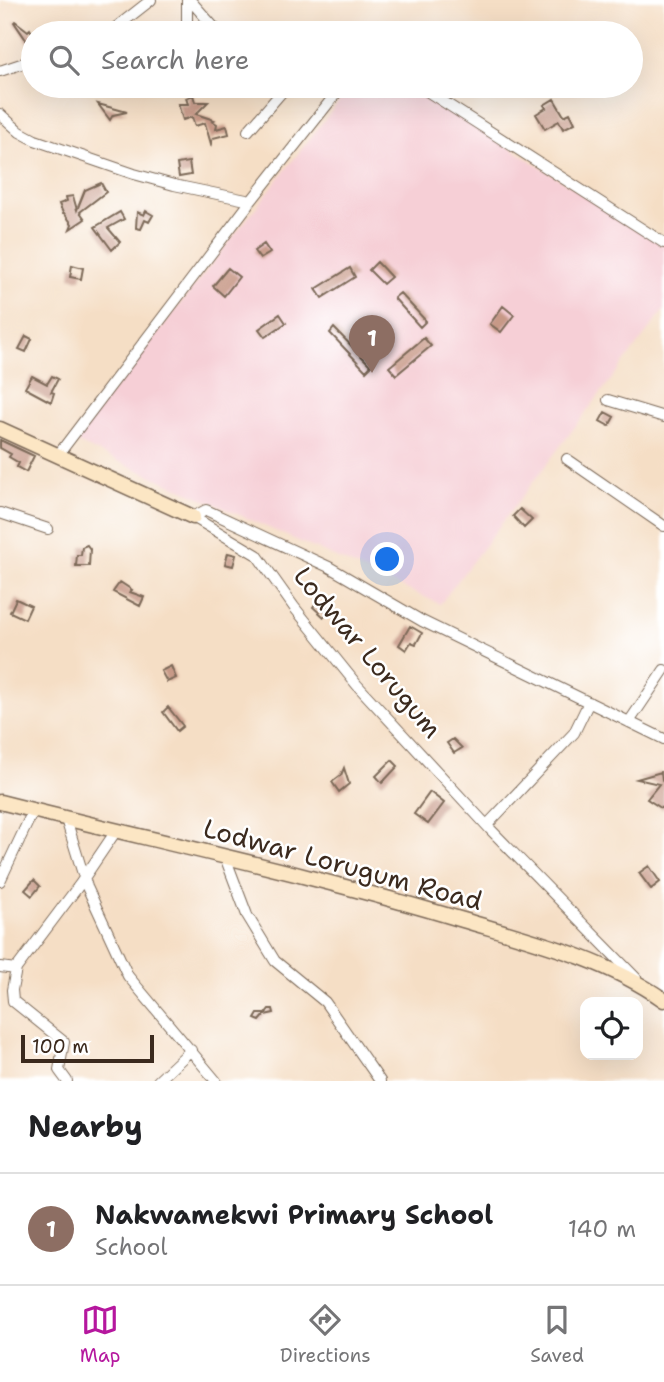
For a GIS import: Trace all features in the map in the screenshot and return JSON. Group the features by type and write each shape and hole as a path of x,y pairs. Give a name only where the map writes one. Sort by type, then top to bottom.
{"main road":[{"name":"Lodwar Lorugum","path":"0,429 192,517"},
{"name":"Lodwar Lorugum Road","path":"0,802 391,898 582,957 643,985 664,1000"}],"street":[{"path":"123,21 151,0"},
{"path":"188,0 208,21"},
{"path":"187,21 188,0"},
{"path":"0,71 21,64"},
{"path":"248,131 277,98"},
{"path":"58,454 333,98"},
{"path":"438,98 664,243"},
{"path":"0,114 20,132 72,153 174,185 251,201"},
{"path":"608,400 664,416"},
{"path":"567,459 664,526"},
{"path":"192,517 206,510 317,561 422,621 664,739"},
{"path":"0,513 48,529"},
{"name":"Lodwar Lorugum","path":"192,517 257,555 357,685 487,825 643,985"},
{"path":"629,722 664,670"},
{"path":"487,825 574,733 589,702"},
{"path":"0,881 33,811"},
{"path":"66,819 84,878 128,976 216,1081"},
{"path":"67,1081 59,1070 64,1042 13,1001 16,969 116,831"},
{"path":"225,858 247,915 275,961 325,1002 380,1081"},
{"path":"0,967 16,969"},
{"path":"158,1081 191,1051"}],"shaded area":[{"path":"342,98 432,98 664,245 664,310 440,604 73,441"}],"building":[{"path":"186,98 194,98 195,102 208,102 196,114 214,120 212,121 217,124 216,129 227,126 229,134 213,138 211,144 205,123 195,126 192,117 183,120 178,104 188,104"},
{"path":"554,99 564,116 570,113 575,123 563,129 559,121 545,129 536,114"},
{"path":"98,104 127,112 113,115 110,120"},
{"path":"189,162 191,175 179,177 177,164"},
{"path":"101,183 106,192 80,212 85,219 70,229 72,224 59,204 67,201 66,197 73,196 77,210 85,190"},
{"path":"146,211 153,215 149,222 145,220 141,229 136,228 137,212 144,215"},
{"path":"120,212 124,219 108,228 120,242 112,250 95,227"},
{"path":"264,244 270,253 260,259 254,251"},
{"path":"377,262 391,277 383,284 369,270"},
{"path":"72,265 83,268 81,279 70,277"},
{"path":"228,268 239,277 224,296 213,286"},
{"path":"350,268 355,277 322,298 316,289"},
{"path":"400,293 426,321 420,327 394,298"},
{"path":"503,306 514,315 501,332 490,324"},
{"path":"280,314 286,323 265,337 259,329"},
{"path":"334,328 371,366 366,371 330,333"},
{"path":"26,336 32,339 26,352 19,349"},
{"path":"424,338 431,346 396,375 389,367"},
{"path":"32,376 47,384 52,376 58,379 51,392 54,393 51,402 25,388"},
{"path":"605,412 614,417 609,426 600,421"},
{"path":"0,440 34,456 26,472 17,467 19,463 9,457 11,454 0,448"},
{"path":"520,509 532,520 524,528 513,516"},
{"path":"87,545 90,549 89,566 76,566 77,555 81,555 82,547"},
{"path":"228,553 236,555 233,566 225,564"},
{"path":"120,582 132,590 130,592 144,597 140,606 113,592"},
{"path":"16,599 31,606 25,619 10,612"},
{"path":"317,602 328,612 324,617 313,607"},
{"path":"410,626 422,633 416,644 411,642 406,650 399,645"},
{"path":"171,666 176,678 167,682 161,671"},
{"path":"168,707 183,726 177,731 163,712"},
{"path":"453,739 462,748 454,753 447,743"},
{"path":"392,760 398,766 382,783 376,776"},
{"path":"344,768 349,784 339,792 332,782 341,775"},
{"path":"661,772 662,780 664,777 664,810 647,799 659,784 637,779"},
{"path":"430,792 444,803 428,824 414,814"},
{"path":"649,866 660,882 651,889 639,873"},
{"path":"34,880 40,886 32,896 25,890"},
{"path":"269,1009 273,1009 274,1013 265,1015 260,1021 255,1019 258,1014 265,1014"}],"place":[{"name":"Nakwamekwi Primary School","path":"372,373"}]}
